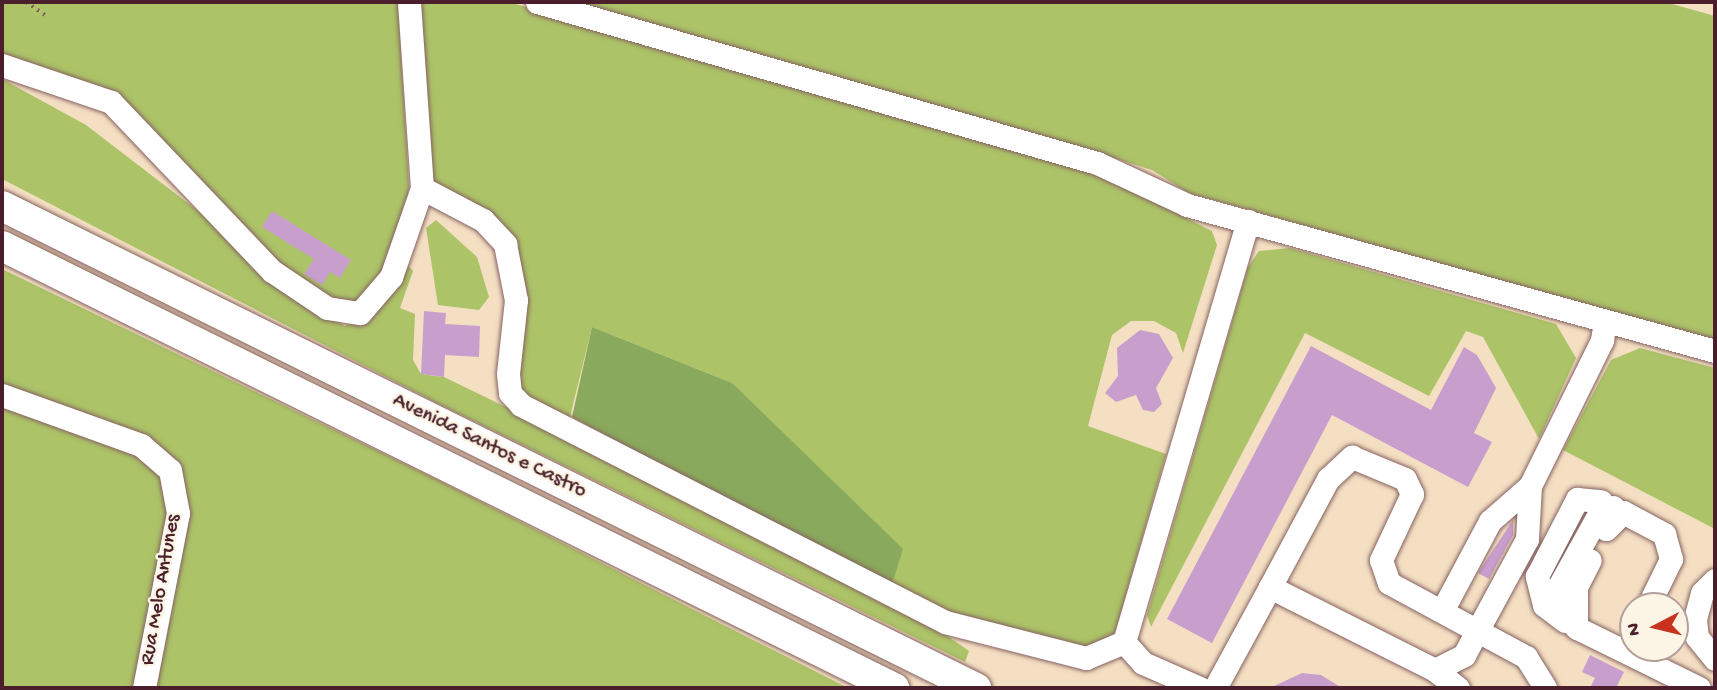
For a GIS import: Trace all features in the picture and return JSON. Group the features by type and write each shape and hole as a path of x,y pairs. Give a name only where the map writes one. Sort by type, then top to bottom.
{"main road":[{"name":"Avenida Santos e Castro","path":"2,206 976,688"},
{"name":"Avenida Santos e Castro","path":"2,246 894,688"}],"street":[{"path":"2,65 111,102 174,176 272,271 345,315 372,306 391,276 422,188 410,2"},
{"path":"537,2 1097,163 1187,205 1715,351"},
{"path":"422,188 483,220 505,244 516,300 508,373 510,393 521,405 945,622 1086,658 1124,642"},
{"path":"1124,642 1248,221"},
{"path":"1442,611 1490,521 1530,486 1602,340 1605,321"},
{"name":"Rua Melo Antunes","path":"2,396 141,445 170,470 178,513 144,688"},
{"path":"1216,688 1328,479 1352,457 1405,479 1412,494 1381,560 1383,573 1389,583 1526,657 1544,688"},
{"path":"1435,670 1451,667 1479,630 1527,539 1530,486"},
{"path":"1619,640 1577,628 1556,616 1547,582 1588,503 1612,507 1664,534 1671,559 1655,592"},
{"path":"1577,628 1572,617 1576,587 1611,519 1612,507"},
{"path":"1715,580 1702,593 1695,619 1697,637 1715,659"},
{"path":"1270,587 1435,670 1458,688"},
{"path":"1124,642 1143,663 1200,688"},
{"path":"1659,662 1699,688"}],"path":[{"path":"26,2 44,15"}],"green space":[{"path":"2,2 398,2 409,188 401,233 374,294 346,311 289,276 119,101 2,60"},
{"path":"421,2 509,2 1106,178 1212,231 1217,245 1183,353 1176,333 1154,321 1131,321 1112,335 1088,426 1166,454 1115,633 1084,648 945,615 891,587 732,383 592,327 568,425 516,388 511,251 431,179"},
{"path":"566,2 1665,2 1715,16 1715,341 1189,193 1152,170 1095,152"},
{"path":"2,79 86,125 241,244 272,282 345,326 375,314 403,260 413,271 400,308 415,314 413,360 421,374 444,377 620,462 929,623 969,651 965,662 435,402 2,179"},
{"path":"436,220 477,257 489,297 479,310 438,305 426,228"},
{"path":"1290,248 1556,324 1576,358 1539,439 1483,337 1466,331 1429,396 1305,333 1151,627 1147,615 1248,267 1259,251"},
{"path":"2,269 438,480 848,688 2,688"},
{"path":"592,327 732,383 903,549 891,587 572,417"},
{"path":"1640,348 1715,368 1715,529 1563,450 1611,360"}],"building":[{"path":"272,211 351,260 340,278 330,272 322,285 304,274 314,259 262,227"},
{"path":"424,311 446,313 445,324 480,326 479,357 445,355 444,377 421,374"},
{"path":"1140,330 1159,334 1173,358 1156,388 1162,404 1154,412 1143,410 1136,395 1116,402 1105,393 1118,376 1117,348"},
{"path":"1311,346 1431,410 1464,347 1477,355 1496,388 1474,433 1492,442 1468,487 1332,415 1212,643 1167,619"},
{"path":"1513,520 1513,535 1489,579 1478,573"},
{"path":"1590,655 1624,672 1616,688 1590,688 1595,678 1582,672"},
{"path":"1302,673 1321,675 1342,688 1270,688"}]}
